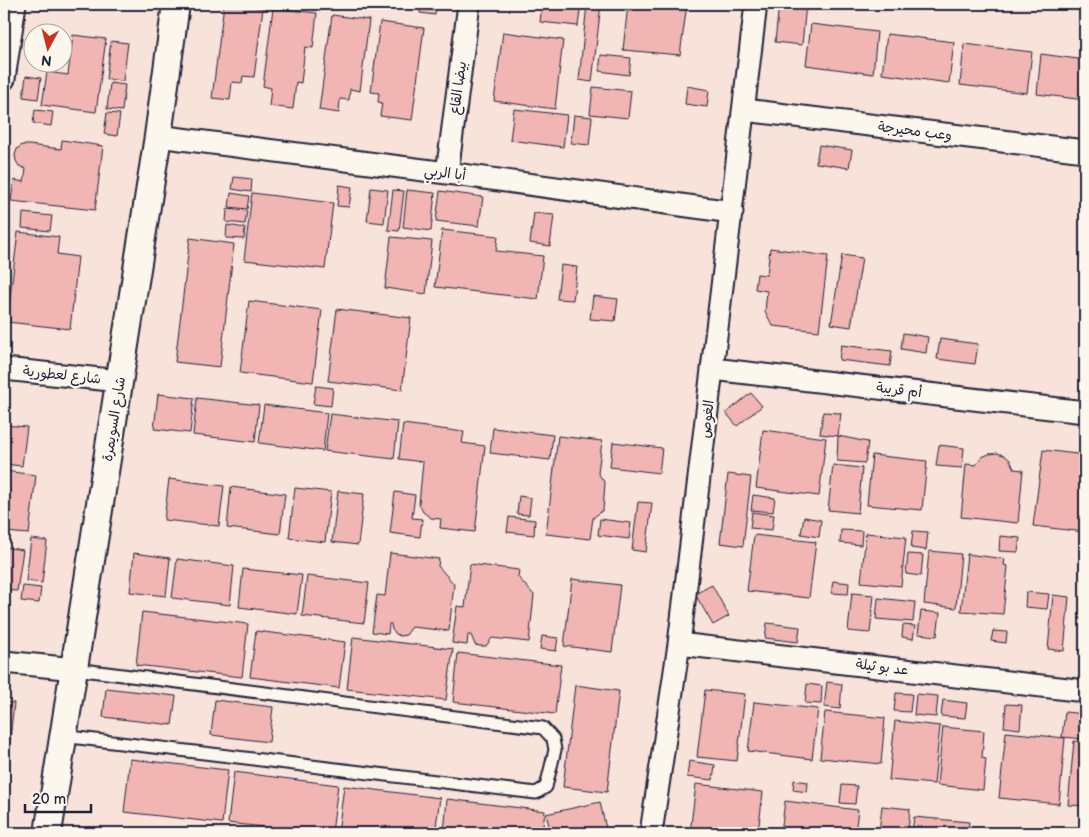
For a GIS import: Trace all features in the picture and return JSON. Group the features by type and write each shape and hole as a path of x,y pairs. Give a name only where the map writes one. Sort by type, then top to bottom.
{"street":[{"path":"4,79 15,4"},
{"name":"شارع السويمرة","path":"48,833 158,136 176,4"},
{"name":"بيضا القاع","path":"447,173 469,4"},
{"name":"الغوص","path":"651,833 679,644 756,4"},
{"name":"وعب محيرجة","path":"744,110 1085,152"},
{"name":"أبا الربي","path":"158,136 732,212"},
{"name":"شارع لعطورية","path":"4,368 120,381"},
{"name":"أم قريبة","path":"713,369 1085,412"},
{"name":"عد بو ثيلة","path":"679,644 1085,691"},
{"path":"4,662 75,670"}],"lane":[{"path":"62,736 536,793 546,787 555,750 553,739 543,728 75,670"}],"building":[{"path":"224,4 263,8 254,77 243,76 242,83 232,82 230,100 212,98"},
{"path":"421,4 436,4 435,15 420,13"},
{"path":"542,4 581,4 578,26 540,22"},
{"path":"587,4 601,4 592,82 579,80"},
{"path":"628,4 687,4 680,55 623,50"},
{"path":"779,4 806,4 802,45 775,42"},
{"path":"273,8 317,13 313,48 305,47 301,83 296,82 293,109 269,106 271,88 263,86"},
{"path":"332,15 369,20 360,91 350,89 349,100 340,99 339,113 319,110"},
{"path":"380,22 424,28 412,120 380,116 382,103 378,102 379,93 371,92"},
{"path":"811,24 877,32 873,74 806,65"},
{"path":"503,32 563,40 555,109 494,101"},
{"path":"887,34 954,42 949,83 882,74"},
{"path":"73,35 106,39 96,112 42,105 47,72 68,75 68,72 72,72"},
{"path":"111,41 128,43 123,81 106,79"},
{"path":"964,44 1032,52 1027,93 960,85"},
{"path":"1041,54 1085,60 1085,100 1037,94"},
{"path":"601,55 631,58 629,75 599,71"},
{"path":"26,76 41,78 38,99 23,97"},
{"path":"110,83 125,85 122,111 107,109"},
{"path":"687,86 709,90 707,107 685,104"},
{"path":"593,87 631,91 628,118 590,114"},
{"path":"514,109 567,115 563,147 510,140"},
{"path":"35,110 53,112 51,126 33,123"},
{"path":"107,113 120,114 117,136 104,134"},
{"path":"574,115 592,117 589,145 571,143"},
{"path":"62,140 103,146 95,210 11,201 14,180 24,182 26,169 19,166 16,161 17,149 22,145 29,145 61,149"},
{"path":"819,145 852,150 849,168 816,163"},
{"path":"234,177 252,179 251,192 232,189"},
{"path":"339,185 352,187 349,207 337,206"},
{"path":"371,188 388,190 384,223 367,221"},
{"path":"393,190 404,191 399,231 388,230"},
{"path":"407,190 435,193 431,231 403,227"},
{"path":"440,191 483,197 479,226 436,221"},
{"path":"231,193 249,196 247,209 229,207"},
{"path":"252,193 333,203 325,269 244,260"},
{"path":"227,209 247,211 245,224 226,222"},
{"path":"23,213 52,216 50,231 22,228"},
{"path":"534,213 554,215 550,246 530,243"},
{"path":"227,225 245,228 244,239 226,238"},
{"path":"442,230 498,236 496,251 543,256 538,299 435,287"},
{"path":"18,232 59,237 57,254 78,257 70,329 7,322"},
{"path":"391,237 432,241 426,294 385,288"},
{"path":"190,238 234,244 220,367 175,362"},
{"path":"770,248 828,256 819,331 773,326 765,312 767,291 755,289 757,274 767,275"},
{"path":"842,255 862,258 851,327 831,324"},
{"path":"561,265 577,267 573,300 557,299"},
{"path":"593,296 618,299 615,321 590,319"},
{"path":"249,301 322,310 313,382 240,373"},
{"path":"337,309 411,318 402,390 328,381"},
{"path":"903,333 928,337 926,353 901,349"},
{"path":"940,339 978,344 975,364 937,359"},
{"path":"841,345 892,351 890,366 839,360"},
{"path":"316,386 333,388 331,406 313,404"},
{"path":"751,393 762,406 737,426 726,413"},
{"path":"158,394 194,398 190,433 154,429"},
{"path":"197,398 259,405 255,442 193,435"},
{"path":"264,405 327,413 323,451 259,443"},
{"path":"823,412 841,413 838,436 820,434"},
{"path":"330,414 398,422 394,459 325,451"},
{"path":"403,424 464,432 462,443 485,446 475,532 440,528 441,519 431,518 423,512 419,504 423,462 399,459"},
{"path":"4,425 27,427 22,466 4,464"},
{"path":"493,428 553,435 550,460 490,453"},
{"path":"763,430 826,438 819,496 756,488"},
{"path":"558,436 602,441 598,473 605,483 603,510 593,518 590,539 546,534"},
{"path":"838,436 868,442 865,463 837,461"},
{"path":"613,442 662,448 659,473 610,467"},
{"path":"939,445 964,448 962,468 936,466"},
{"path":"1043,450 1085,455 1085,532 1033,526"},
{"path":"997,453 1004,455 1010,460 1014,469 1023,470 1018,523 961,517 966,464 976,465 982,457"},
{"path":"872,455 927,461 922,510 867,505"},
{"path":"833,465 862,468 858,513 828,510"},
{"path":"4,471 36,475 29,534 4,532"},
{"path":"728,474 751,477 743,546 720,543"},
{"path":"169,479 224,486 219,526 164,520"},
{"path":"231,487 285,494 280,534 227,528"},
{"path":"295,488 331,492 325,542 289,538"},
{"path":"338,491 364,494 358,545 332,542"},
{"path":"395,492 415,495 412,518 422,519 420,537 390,533"},
{"path":"753,495 775,498 773,512 751,510"},
{"path":"519,496 531,498 529,515 517,514"},
{"path":"638,502 652,503 646,552 632,550"},
{"path":"752,512 774,515 772,530 750,528"},
{"path":"509,517 535,520 534,535 507,532"},
{"path":"804,517 821,520 819,537 801,534"},
{"path":"600,519 631,523 629,539 598,535"},
{"path":"841,530 862,531 861,545 840,543"},
{"path":"913,531 928,532 926,550 911,548"},
{"path":"866,533 906,537 901,586 861,582"},
{"path":"754,535 816,542 809,598 747,591"},
{"path":"1000,536 1020,538 1018,552 999,551"},
{"path":"31,539 47,541 42,583 26,581"},
{"path":"4,547 23,550 17,591 4,590"},
{"path":"929,551 961,554 956,608 924,604"},
{"path":"134,553 170,558 166,596 130,592"},
{"path":"390,553 439,559 438,566 454,584 449,631 412,627 406,635 400,636 392,630 391,624 389,624 388,634 372,632 377,595 385,596"},
{"path":"908,554 923,555 921,576 906,574"},
{"path":"967,554 1005,559 1004,565 1008,566 1003,614 961,611"},
{"path":"177,559 234,566 230,605 172,598"},
{"path":"470,564 519,570 518,577 534,595 529,642 492,638 486,646 480,646 475,645 471,635 468,635 467,645 452,643 457,606 465,607"},
{"path":"243,569 302,575 297,614 239,607"},
{"path":"307,576 369,583 364,623 302,616"},
{"path":"572,579 620,585 612,652 564,646"},
{"path":"833,581 849,583 848,594 831,593"},
{"path":"712,585 729,616 713,625 695,594"},
{"path":"23,586 41,588 39,603 21,601"},
{"path":"1026,592 1049,594 1047,609 1025,607"},
{"path":"852,593 874,595 870,633 848,631"},
{"path":"1053,595 1069,597 1064,651 1048,649"},
{"path":"878,598 915,602 913,622 876,619"},
{"path":"921,611 940,613 937,636 918,634"},
{"path":"142,612 248,624 242,677 136,665"},
{"path":"767,623 800,627 798,642 765,638"},
{"path":"903,625 915,626 913,639 902,637"},
{"path":"256,631 345,642 339,688 250,677"},
{"path":"993,631 1007,632 1006,643 991,641"},
{"path":"542,636 558,638 556,651 540,649"},
{"path":"353,637 453,649 446,700 347,689"},
{"path":"458,653 561,665 555,714 453,702"},
{"path":"827,682 842,684 840,709 824,707"},
{"path":"807,684 822,686 821,704 805,703"},
{"path":"575,685 619,691 607,792 563,787"},
{"path":"106,688 176,696 172,725 103,717"},
{"path":"705,690 745,694 737,761 697,757"},
{"path":"896,693 912,694 910,712 894,711"},
{"path":"916,694 938,696 936,717 914,715"},
{"path":"215,700 273,707 269,742 211,735"},
{"path":"943,700 967,703 965,718 941,716"},
{"path":"4,702 14,703 7,767 4,767"},
{"path":"754,702 818,709 812,759 748,751"},
{"path":"1006,704 1022,705 1020,729 1004,727"},
{"path":"825,712 885,718 881,764 820,758"},
{"path":"1065,712 1085,714 1085,739 1062,737"},
{"path":"895,721 940,726 934,784 889,780"},
{"path":"943,727 984,731 982,758 986,759 983,790 937,785"},
{"path":"1006,732 1065,738 1059,804 999,798"},
{"path":"1074,741 1085,742 1085,806 1068,805"},
{"path":"130,759 228,770 222,823 124,812"},
{"path":"689,761 715,765 713,780 687,777"},
{"path":"234,772 338,785 332,833 228,823"},
{"path":"794,780 808,782 807,792 793,790"},
{"path":"696,784 763,792 758,833 690,833"},
{"path":"842,785 857,786 855,804 840,803"},
{"path":"344,786 440,798 435,833 338,833"},
{"path":"447,799 545,811 542,833 444,833"},
{"path":"785,801 858,810 855,833 781,833"},
{"path":"600,802 607,833 551,833 546,814"},
{"path":"882,806 910,809 908,833 879,832"},
{"path":"914,817 969,822 968,833 912,833"}]}
